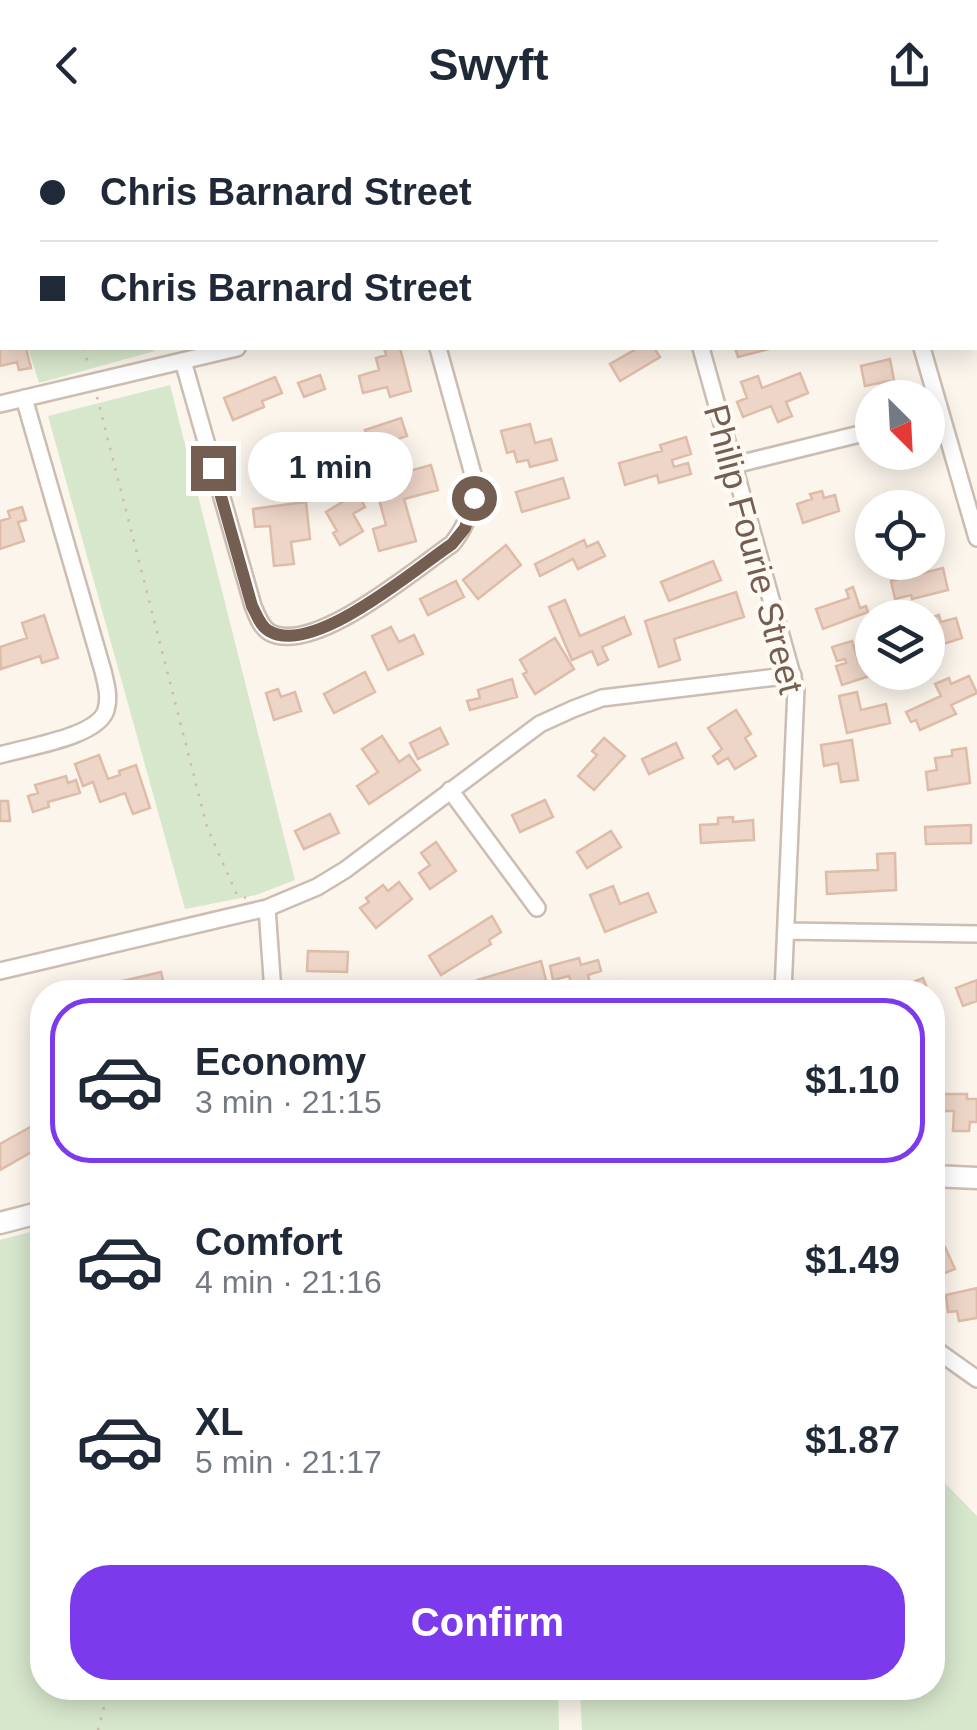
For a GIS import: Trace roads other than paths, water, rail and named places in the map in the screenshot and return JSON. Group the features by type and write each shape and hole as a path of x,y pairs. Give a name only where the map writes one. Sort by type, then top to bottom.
{"street":[{"path":"0,404 229,350"},
{"path":"183,361 252,606 263,627 272,634 301,636 334,624 452,544 465,528 474,498 474,478 439,350"},
{"name":"Philip Fourie Street","path":"702,350 793,675 796,702 784,980"},
{"path":"922,350 928,380"},
{"path":"0,754 85,731 102,720 107,708 103,671 24,398"},
{"path":"734,464 855,435"},
{"path":"945,446 977,538"},
{"path":"0,971 267,908 317,887 540,724 586,703 615,696 793,675"},
{"path":"450,790 537,908"},
{"path":"267,908 272,980"},
{"path":"786,931 977,934"},
{"path":"945,1177 977,1178"},
{"path":"0,1223 30,1215"},
{"path":"945,1356 977,1379"}]}
